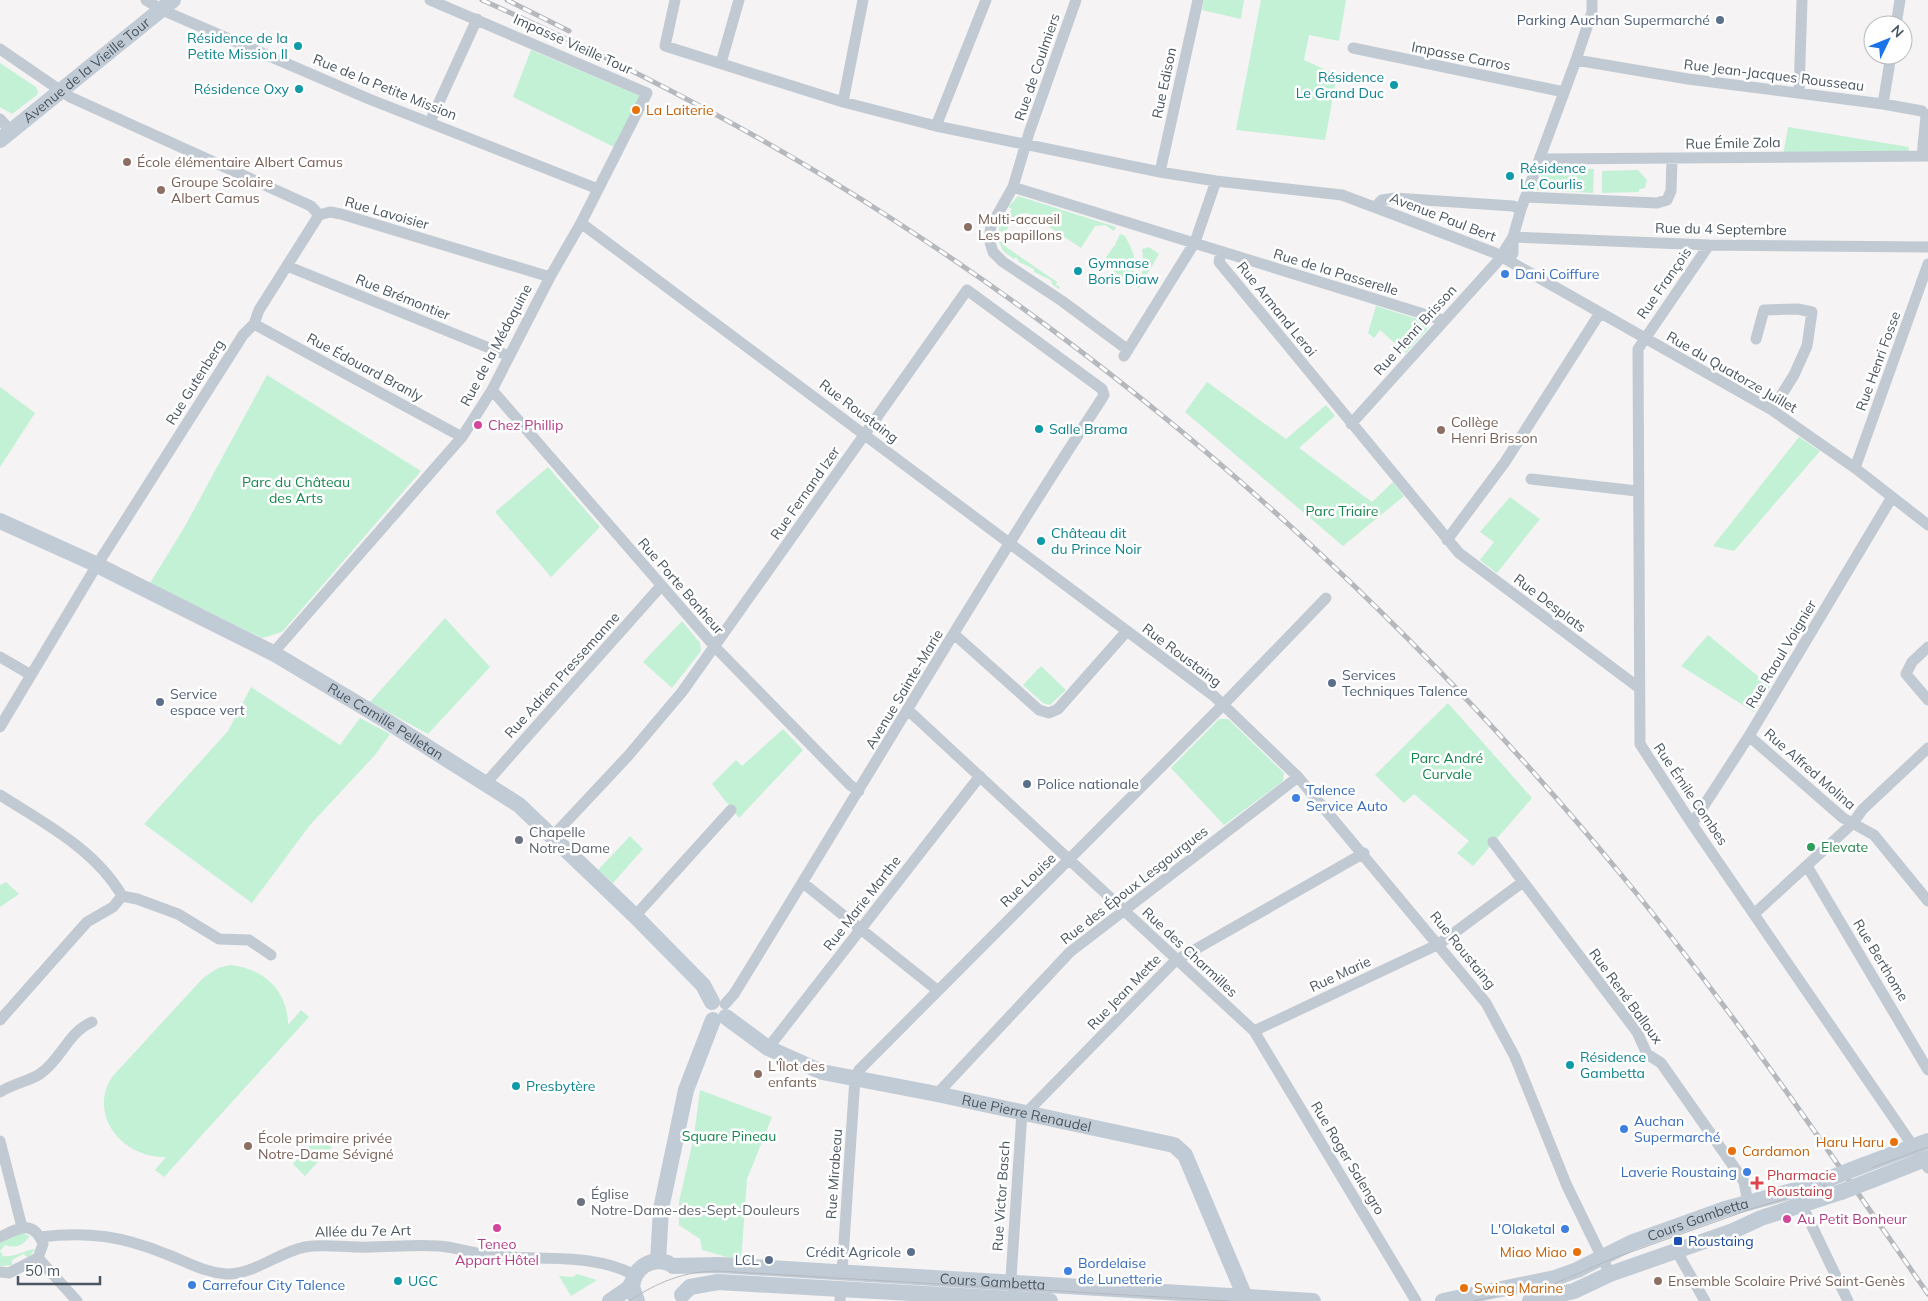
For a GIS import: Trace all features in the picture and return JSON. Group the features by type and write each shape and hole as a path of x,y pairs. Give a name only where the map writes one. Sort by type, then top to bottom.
{"main road":[{"name":"Avenue de la Vieille Tour","path":"5,136 168,5"},
{"name":"Rue Camille Pelletan","path":"0,521 97,565 273,653 385,720 519,805 635,916 703,985 719,1011"},
{"name":"Rue Pierre Renaudel","path":"719,1011 768,1048 822,1072 936,1094 1174,1145 1180,1149 1245,1297"},
{"path":"680,1298 682,1280 665,1263 661,1210 686,1090 706,1034 719,1011"},
{"name":"Cours Gambetta","path":"1530,1301 1574,1290 1610,1274 1747,1226 1831,1178 1868,1173 1924,1155"},
{"name":"Cours Gambetta","path":"1443,1301 1555,1278 1634,1242 1725,1209 1748,1203 1841,1192 1868,1173"},
{"path":"610,1301 629,1288 645,1264 665,1263"},
{"name":"Cours Gambetta","path":"665,1263 719,1265 841,1287 1011,1282 1313,1301"},
{"path":"634,1278 633,1292 637,1301"},
{"name":"Cours Gambetta","path":"680,1298 690,1286 718,1282 841,1287 1050,1301"}],"street":[{"name":"Rue de la Petite Mission","path":"146,0 168,5 370,99 598,189"},
{"name":"Impasse Vieille Tour","path":"430,0 647,93"},
{"name":"Avenue Paul Bert","path":"674,0 665,46 843,102 936,126 1160,172 1216,181 1342,195 1505,259"},
{"path":"721,63 739,0"},
{"path":"843,102 863,0"},
{"path":"936,126 986,0"},
{"name":"Rue de Coulmiers","path":"1026,144 1076,0"},
{"name":"Rue Edison","path":"1160,172 1198,0"},
{"path":"1505,259 1513,253 1513,237 1521,209 1576,60 1592,12 1592,0"},
{"path":"1799,93 1802,0"},
{"path":"1898,15 1900,0"},
{"path":"430,122 477,19"},
{"name":"Impasse Carros","path":"1352,48 1564,92"},
{"path":"0,49 60,92 311,206 319,215"},
{"name":"Rue Jean-Jacques Rousseau","path":"1576,60 1688,79 1883,104 1925,113 1925,156"},
{"path":"1883,104 1889,65"},
{"name":"Rue de la Médoquine","path":"273,653 462,437 492,390 550,277 582,223 647,93"},
{"path":"0,119 5,136"},
{"path":"1026,144 1013,187 991,226 989,239 993,252 1003,262 1062,301 1126,353 1195,242 1216,181"},
{"name":"Rue Émile Zola","path":"1540,157 1544,159 1672,159 1925,156"},
{"path":"1526,197 1657,203 1667,200 1671,191 1672,159"},
{"path":"1013,187 1195,242 1221,253"},
{"path":"1375,207 1382,200 1396,198 1512,206 1521,209"},
{"name":"Rue Lavoisier","path":"319,215 330,212 341,214 550,277"},
{"name":"Rue Gutenberg","path":"0,727 97,565 243,334 254,324 259,310 319,215"},
{"name":"Rue Roustaing","path":"582,223 1223,705 1298,777 1364,853 1486,1002 1503,1033 1567,1186 1602,1257"},
{"name":"Rue du 4 Septembre","path":"1513,237 1709,245 1928,246"},
{"name":"Rue François","path":"1644,338 1709,245"},
{"name":"Rue de la Passerelle","path":"1221,253 1443,320"},
{"name":"Rue Armand Leroi","path":"1221,253 1218,262 1447,540"},
{"name":"Rue du Quatorze Juillet","path":"1505,259 1772,410 1855,468 1928,525"},
{"name":"Rue Henri Brisson","path":"1351,424 1443,320 1505,259"},
{"name":"Rue Henri Fosse","path":"1855,468 1928,264"},
{"name":"Rue Brémontier","path":"287,266 508,356"},
{"name":"Rue Fernand Izer","path":"553,836 661,718 715,647 967,290 1102,389"},
{"path":"1756,339 1764,310 1798,309 1812,312 1807,346 1794,374 1772,410"},
{"path":"1447,540 1506,462 1600,313"},
{"name":"Rue Édouard Branly","path":"254,324 462,437"},
{"name":"Rue Émile Combes","path":"1644,338 1638,349 1637,491 1640,744 1754,914 1924,1155"},
{"name":"Avenue Sainte-Marie","path":"719,1011 734,994 1010,543 1104,395 1102,389"},
{"name":"Rue Porte Bonheur","path":"492,390 660,586 715,647 850,785 859,791"},
{"path":"1532,479 1637,491"},
{"name":"Rue Raoul Voignier","path":"1692,824 1749,736 1892,497"},
{"name":"Rue Desplats","path":"1447,540 1458,553 1638,687"},
{"name":"Rue Adrien Pressemanne","path":"485,784 660,586"},
{"name":"Rue Louise","path":"855,1078 859,1070 937,990 1070,860 1326,598"},
{"path":"954,634 1039,710 1049,713 1058,709 1126,632"},
{"path":"1928,647 1912,662 1906,674 1928,700"},
{"path":"0,657 30,675"},
{"name":"Rue des Charmilles","path":"908,710 1254,1031"},
{"name":"Rue Alfred Molina","path":"1749,736 1852,824 1874,835 1928,902"},
{"path":"1754,914 1852,824 1862,809 1928,748"},
{"name":"Rue Marie Marthe","path":"768,1048 980,776"},
{"name":"Rue des Époux Lesgourgues","path":"936,1094 1070,952 1298,777"},
{"path":"0,795 53,828 81,850 112,878 122,896 178,914 219,939 249,940 271,955"},
{"path":"635,916 731,810"},
{"name":"Rue René Balloux","path":"1494,842 1637,1032 1647,1054 1661,1063 1744,1182 1748,1203"},
{"name":"Rue Jean Mette","path":"1024,1113 1176,960 1364,853"},
{"name":"Rue Berthome","path":"1806,866 1868,972 1878,982 1901,1027 1928,1070"},
{"path":"1439,944 1523,882"},
{"path":"803,883 937,990"},
{"path":"0,1020 87,922 113,906 122,896"},
{"name":"Rue Marie","path":"1254,1031 1439,944"},
{"path":"0,1092 10,1086 39,1075 56,1058 80,1027 92,1022"},
{"name":"Rue Roger Salengro","path":"1254,1031 1416,1301"},
{"name":"Rue Mirabeau","path":"841,1287 855,1078"},
{"name":"Rue Victor Basch","path":"1011,1282 1024,1113"},
{"path":"0,1141 22,1227"},
{"path":"1799,1198 1848,1301"},
{"path":"0,1237 22,1227 32,1229 40,1237 43,1244 38,1258 9,1273 0,1272"},
{"name":"Allée du 7e Art","path":"40,1237 65,1233 108,1235 167,1254 196,1268 212,1273 230,1274 245,1271 285,1253 305,1247 324,1245 359,1247 438,1246 494,1256 584,1259 634,1278"},
{"path":"1677,1252 1705,1301"},
{"path":"1602,1257 1610,1274"},
{"path":"38,1258 77,1301"},
{"path":"1011,1282 1018,1300"}],"green space":[{"path":"1204,0 1244,0 1241,19 1202,10"},
{"path":"1261,0 1346,0 1339,41 1309,35 1304,60 1337,75 1325,140 1236,130"},
{"path":"531,50 640,96 614,147 513,97"},
{"path":"0,63 36,87 38,92 37,95 12,114 0,107"},
{"path":"1788,127 1909,147 1908,153 1783,156"},
{"path":"1550,168 1594,169 1593,193 1536,190 1543,172"},
{"path":"1638,170 1647,180 1645,188 1639,189 1639,192 1602,193 1602,171"},
{"path":"1018,196 1116,227 1114,231 1105,225 1095,226 1081,248 1030,214 1025,213 1014,219 1003,236 998,233 1000,225 1012,209 1008,207"},
{"path":"1120,234 1125,236 1131,248 1135,264 1129,282 1102,263 1115,245"},
{"path":"999,242 1003,242 1006,247 1057,282 1056,285 1060,287 1059,289 1052,284 1051,280 1034,272 1034,269 1003,251"},
{"path":"1149,247 1159,254 1139,288 1137,287 1144,267 1142,249"},
{"path":"1376,306 1427,322 1429,327 1406,353 1380,330 1374,338 1368,333"},
{"name":"Parc du Château des Arts","path":"267,375 421,471 282,632 262,638 150,583 184,528"},
{"name":"Parc Triaire","path":"1207,382 1286,439 1326,405 1335,416 1299,448 1372,502 1393,482 1404,496 1343,546 1185,412"},
{"path":"0,387 35,413 0,467"},
{"path":"1799,437 1820,451 1734,551 1713,546"},
{"path":"548,467 600,527 551,577 495,512"},
{"path":"1510,497 1540,519 1497,573 1480,560 1494,542 1480,532"},
{"path":"445,618 490,667 428,734 370,702"},
{"path":"682,621 700,643 701,651 672,688 643,662"},
{"path":"1708,635 1770,686 1754,712 1681,666"},
{"path":"1041,666 1066,690 1050,705 1043,703 1023,685"},
{"path":"251,687 340,745 360,718 390,734 375,755 310,825 252,903 144,824 228,731"},
{"name":"Parc André Curvale","path":"1448,703 1532,798 1473,866 1457,853 1469,841 1414,794 1404,803 1375,775"},
{"path":"1219,719 1228,719 1284,773 1283,781 1224,825 1171,768"},
{"path":"783,729 803,750 739,818 712,784 736,760 742,766"},
{"path":"630,836 643,849 613,883 598,870"},
{"path":"6,882 19,894 0,907 0,885"},
{"path":"230,965 253,971 271,983 284,1001 288,1025 301,1010 309,1017 164,1177 155,1170 166,1157 151,1156 136,1151 124,1143 114,1132 107,1120 104,1106 105,1092 112,1077 203,978 218,968"},
{"name":"Square Pineau","path":"700,1090 772,1117 747,1179 741,1261 702,1250 700,1239 679,1225 679,1202 694,1136"},
{"path":"319,1135 332,1147 305,1176 293,1164"},
{"path":"21,1233 30,1236 19,1245 13,1247 5,1245 0,1251 0,1242"},
{"path":"35,1249 29,1258 23,1254 12,1260 12,1265 0,1266 0,1251 3,1256 7,1256"},
{"path":"577,1274 597,1280 571,1296 559,1276 573,1277"}],"tram line":[{"path":"1473,1301 1556,1283 1614,1258 1754,1208 1798,1195 1928,1147"},
{"path":"629,1301 650,1288 683,1275 719,1271 1229,1301"}],"railway":[{"path":"482,0 587,49 691,101 793,158 892,219 997,290 1098,365 1196,444 1291,527 1383,614 1471,704 1556,798 1637,894 1676,942 1750,1041 1928,1294"},
{"path":"507,0 569,31"}],"place":[{"name":"Parking Auchan Supermarché","path":"1720,20"},
{"name":"Résidence de la Petite Mission II","path":"298,46"},
{"name":"Résidence Le Grand Duc","path":"1394,85"},
{"name":"Résidence Oxy","path":"299,89"},
{"name":"La Laiterie","path":"636,110"},
{"name":"École élémentaire Albert Camus","path":"127,162"},
{"name":"Résidence Le Courlis","path":"1510,176"},
{"name":"Groupe Scolaire Albert Camus","path":"161,190"},
{"name":"Multi-accueil Les papillons","path":"968,227"},
{"name":"Gymnase Boris Diaw","path":"1078,271"},
{"name":"Dani Coiffure","path":"1505,274"},
{"name":"Chez Phillip","path":"478,425"},
{"name":"Salle Brama","path":"1039,429"},
{"name":"Collège Henri Brisson","path":"1441,430"},
{"name":"Château dit du Prince Noir","path":"1041,541"},
{"name":"Services Techniques Talence","path":"1332,683"},
{"name":"Service espace vert","path":"160,702"},
{"name":"Police nationale","path":"1027,784"},
{"name":"Talence Service Auto","path":"1296,798"},
{"name":"Chapelle Notre-Dame","path":"519,840"},
{"name":"Elevate","path":"1811,847"},
{"name":"Résidence Gambetta","path":"1570,1065"},
{"name":"L'Îlot des enfants","path":"758,1074"},
{"name":"Presbytère","path":"516,1086"},
{"name":"Auchan Supermarché","path":"1624,1129"},
{"name":"Haru Haru","path":"1894,1142"},
{"name":"École primaire privée Notre-Dame Sévigné","path":"248,1146"},
{"name":"Cardamon","path":"1732,1151"},
{"name":"Laverie Roustaing","path":"1747,1172"},
{"name":"Pharmacie Roustaing","path":"1757,1183"},
{"name":"Église Notre-Dame-des-Sept-Douleurs","path":"581,1202"},
{"name":"Au Petit Bonheur","path":"1787,1219"},
{"name":"Teneo Appart Hôtel","path":"497,1228"},
{"name":"L'Olaketal","path":"1565,1229"},
{"name":"Roustaing","path":"1678,1241"},
{"name":"Crédit Agricole","path":"911,1252"},
{"name":"Miao Miao","path":"1577,1252"},
{"name":"LCL","path":"769,1260"},
{"name":"Bordelaise de Lunetterie","path":"1068,1271"},
{"name":"UGC","path":"398,1281"},
{"name":"Ensemble Scolaire Privé Saint-Genès","path":"1658,1281"},
{"name":"Carrefour City Talence","path":"192,1285"},
{"name":"Swing Marine","path":"1464,1288"}]}
